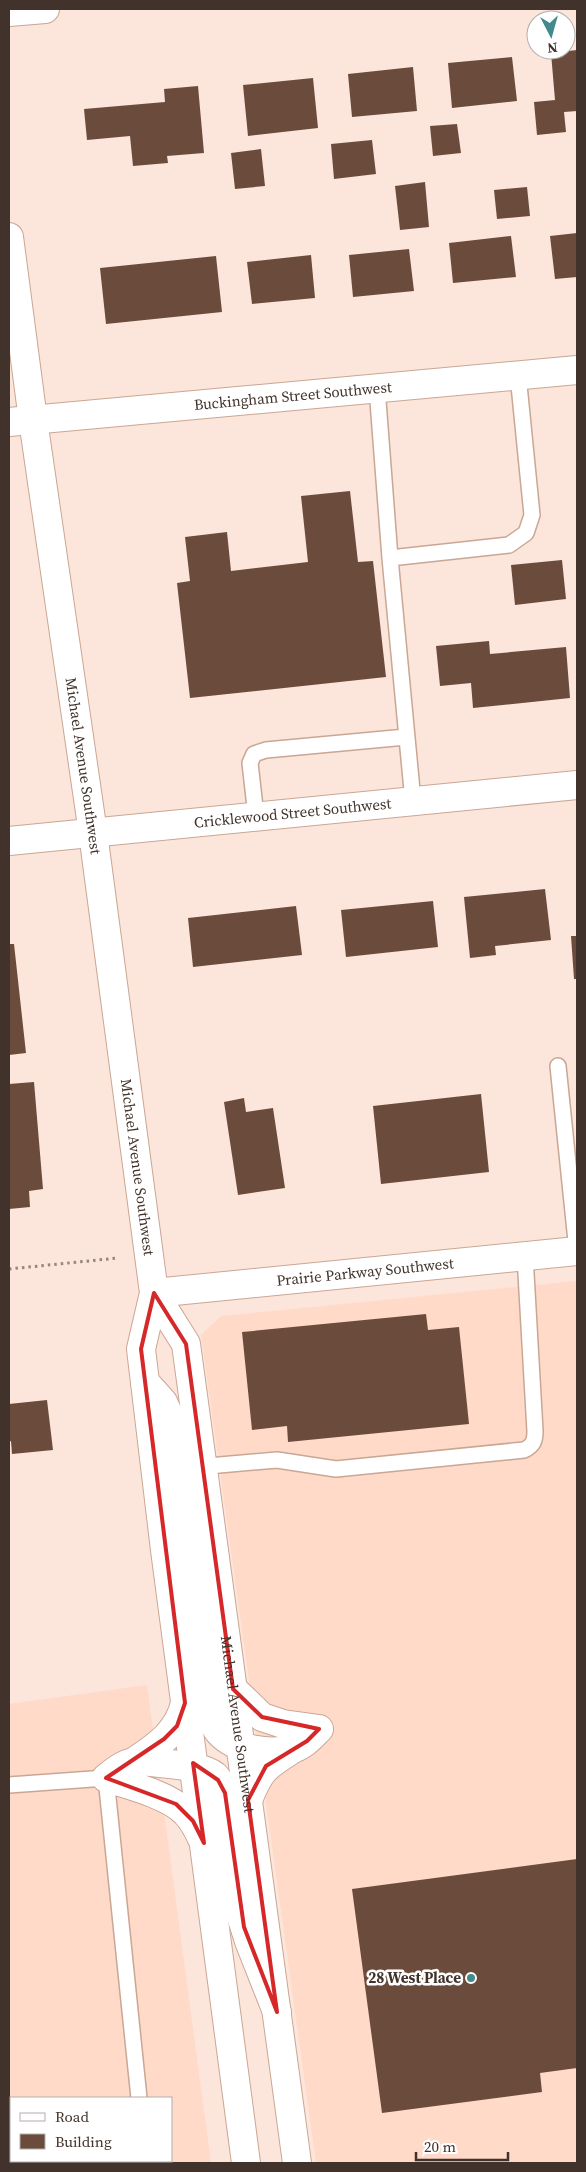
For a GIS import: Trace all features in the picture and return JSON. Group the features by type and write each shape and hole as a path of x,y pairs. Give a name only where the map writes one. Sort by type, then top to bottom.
{"street":[{"path":"9,12 45,9"},
{"name":"Michael Avenue Southwest","path":"9,237 21,421 93,833 154,1293 141,1349 185,1703 246,2163"},
{"name":"Buckingham Street Southwest","path":"21,421 577,370"},
{"name":"Cricklewood Street Southwest","path":"9,841 577,785"},
{"name":"Prairie Parkway Southwest","path":"154,1293 577,1251"},
{"name":"Michael Avenue Southwest","path":"154,1293 186,1344 191,1468 233,1689 297,2163"},
{"path":"145,1382 168,1410 191,1468 213,1721 220,1733 240,1745 266,1751 293,1749"},
{"path":"233,1689 262,1717 283,1724 319,1729 307,1741 276,1758 266,1766 256,1781 248,1800"},
{"path":"106,1778 120,1767 135,1761 153,1749 172,1732 181,1718 185,1703"},
{"path":"135,1761 194,1768 214,1775 225,1794 240,1913 248,1941 276,2012"},
{"path":"106,1778 176,1804 193,1821 204,1843"}],"lane":[{"path":"390,558 509,545 526,533 532,515 518,376"},
{"path":"377,388 390,558 413,801"},
{"path":"256,816 250,763 254,754 266,750 406,738"},
{"path":"558,1066 577,1251"},
{"path":"191,1468 277,1460 336,1469 529,1448 534,1443 535,1431 525,1256"},
{"path":"9,1785 106,1778 139,2097"},
{"path":"59,2163 72,2162"}],"path":[{"path":"9,1269 118,1258"}],"highlighted area":[{"path":"154,1293 186,1344 233,1689 262,1717 319,1729 307,1741 266,1766 248,1800 277,2012 244,1927 225,1793 218,1780 193,1763 204,1843 193,1821 176,1804 106,1778 164,1739 177,1726 185,1703 141,1349"}],"shaded area":[{"path":"577,1281 577,2163 316,2163 201,1335 221,1316"},
{"path":"147,1685 211,2163 9,2163 9,1704"}],"building":[{"path":"576,50 577,111 564,112 566,132 537,135 534,102 555,100 552,60 576,60"},
{"path":"512,57 517,101 452,108 448,63"},
{"path":"413,67 417,111 352,117 348,74"},
{"path":"313,78 318,128 248,136 243,85"},
{"path":"198,86 204,153 167,156 168,163 133,166 130,136 87,140 84,109 165,102 164,89"},
{"path":"457,124 461,153 433,156 430,126"},
{"path":"372,140 376,174 334,179 331,144"},
{"path":"261,149 265,186 235,189 231,153"},
{"path":"425,182 429,227 400,230 395,186"},
{"path":"527,187 530,216 497,219 494,190"},
{"path":"577,233 577,277 555,279 550,236"},
{"path":"511,236 516,277 453,283 449,243"},
{"path":"409,249 414,291 353,297 349,255"},
{"path":"311,255 315,298 252,304 247,262"},
{"path":"216,256 222,312 106,324 100,268"},
{"path":"350,491 358,562 373,561 386,677 190,698 177,583 190,581 185,537 227,532 231,571 308,562 301,496"},
{"path":"562,560 566,599 515,605 511,565"},
{"path":"489,641 490,654 566,647 570,698 473,708 471,683 440,686 436,646"},
{"path":"545,889 551,940 495,946 496,955 470,958 464,897"},
{"path":"433,901 438,947 346,957 341,910"},
{"path":"296,906 302,955 193,967 188,918"},
{"path":"571,936 577,936 577,979 574,979"},
{"path":"9,944 14,944 26,1053 9,1055"},
{"path":"34,1082 43,1189 29,1191 30,1207 9,1209 9,1084"},
{"path":"481,1094 489,1172 381,1184 373,1106"},
{"path":"244,1098 246,1112 273,1108 285,1188 238,1195 224,1102"},
{"path":"426,1314 428,1330 459,1327 469,1424 288,1442 287,1426 252,1430 242,1332"},
{"path":"47,1400 53,1450 12,1454 11,1441 9,1442 9,1404"},
{"name":"28 West Place","path":"577,1859 577,2068 540,2073 542,2092 382,2113 352,1889"}],"place":[{"name":"28 West Place","path":"471,1978"}]}
